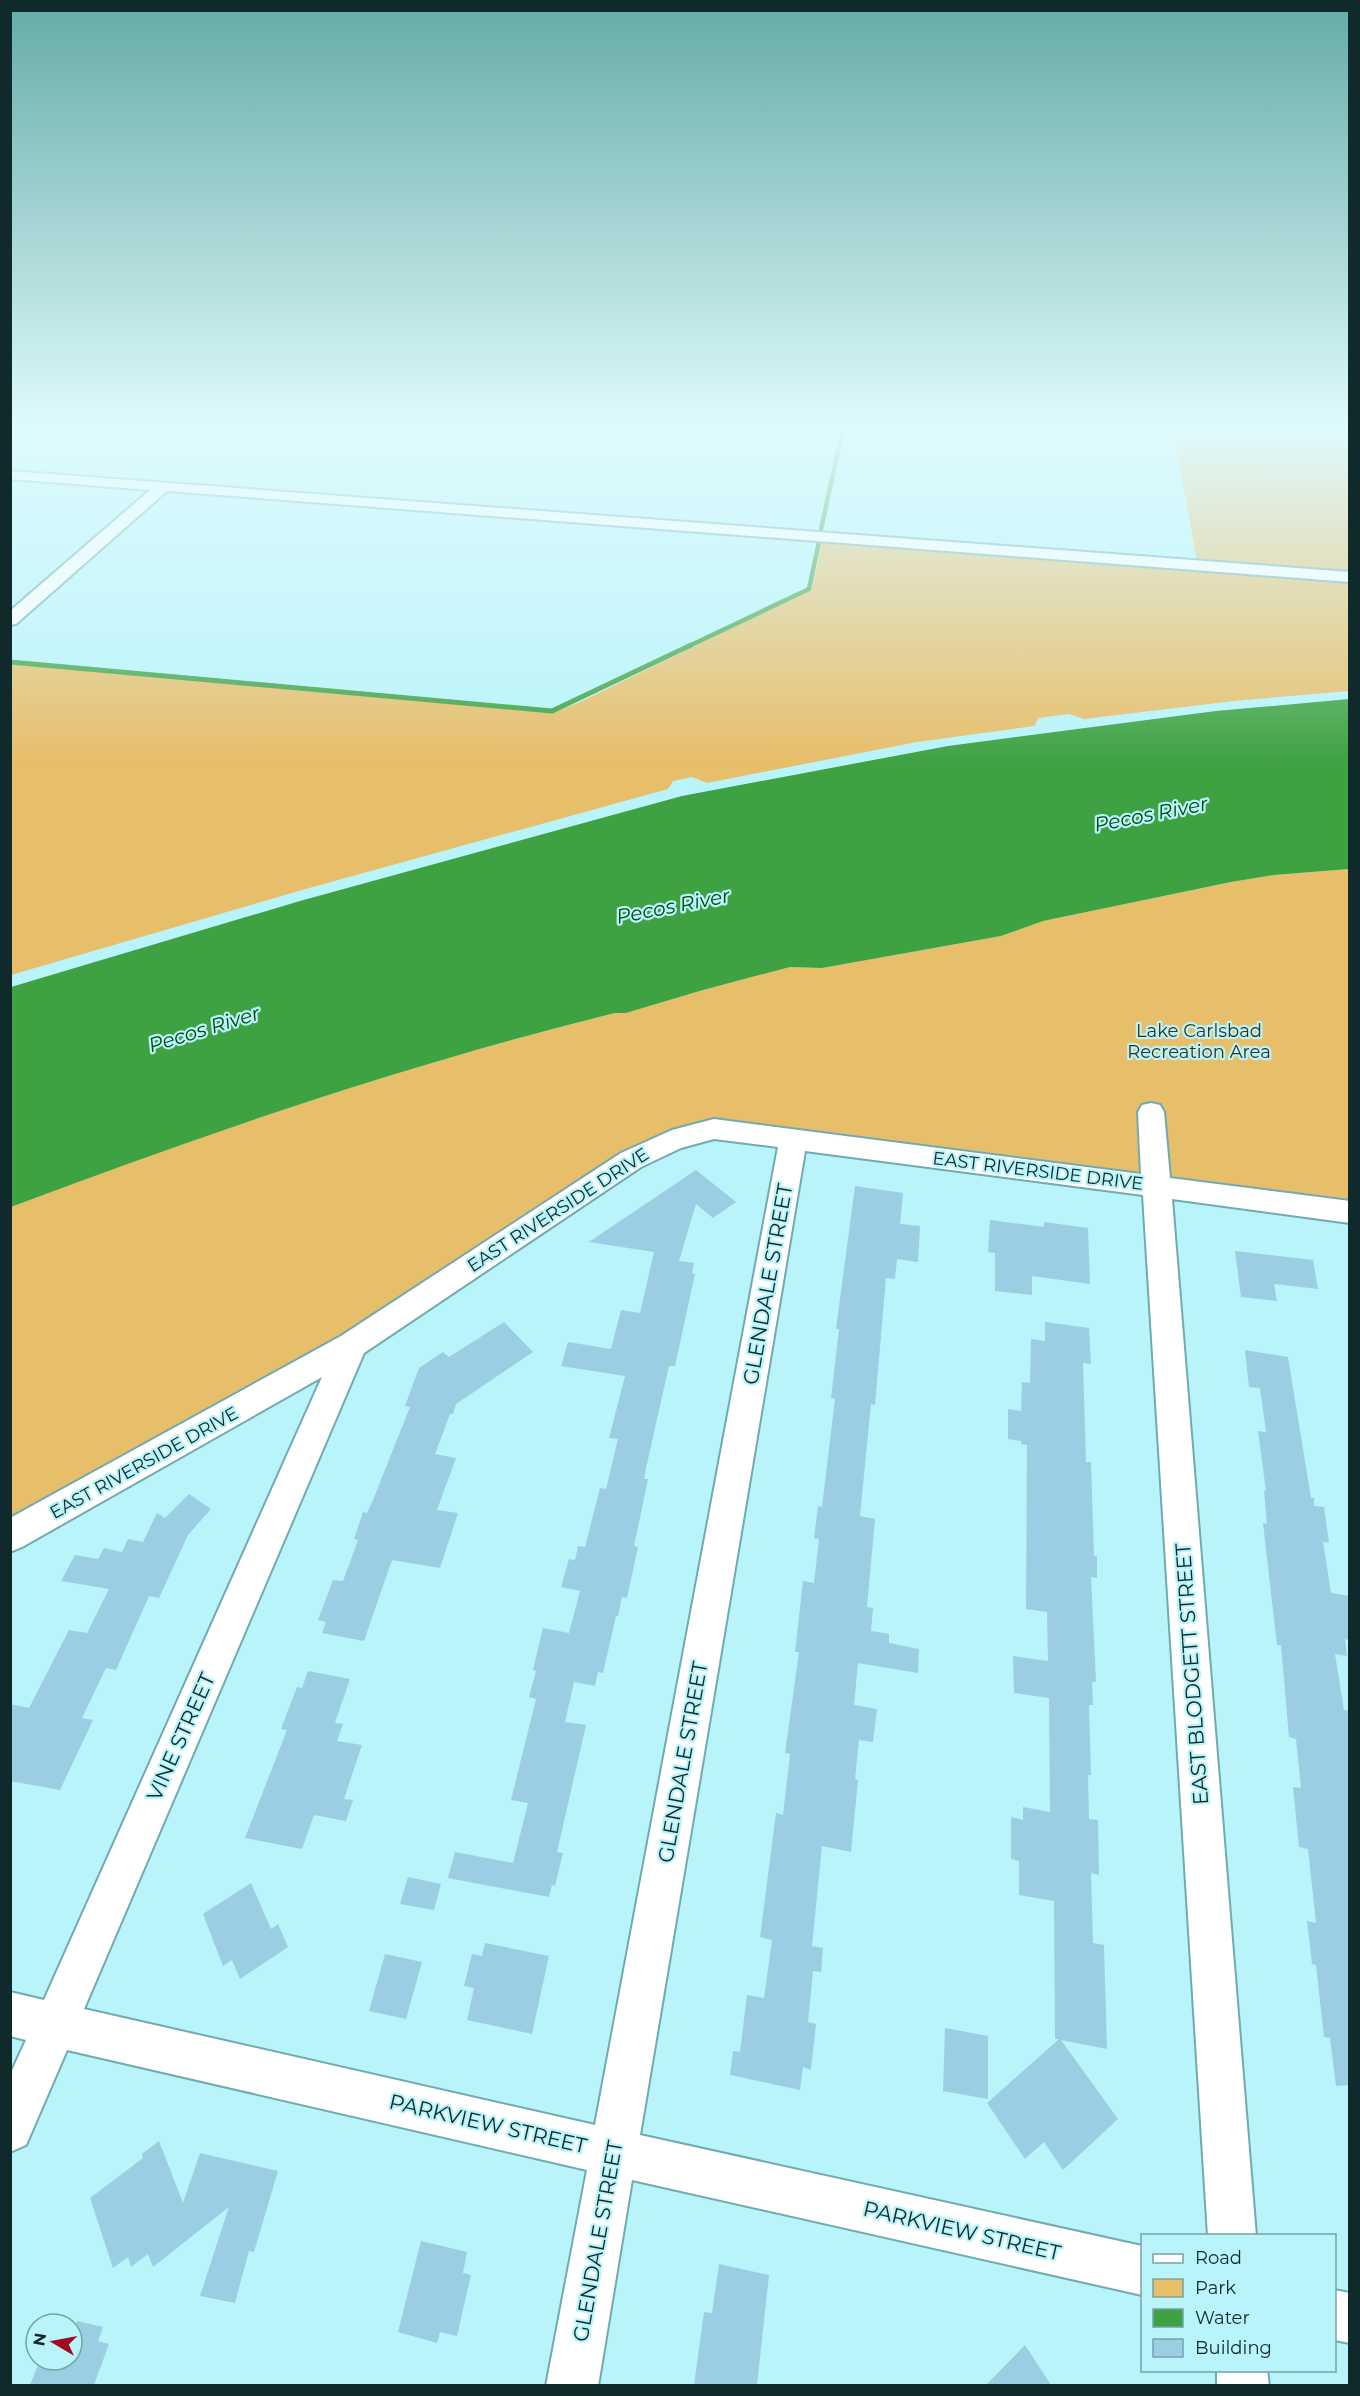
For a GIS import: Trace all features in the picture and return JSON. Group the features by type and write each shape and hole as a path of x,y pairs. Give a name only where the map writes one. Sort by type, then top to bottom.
{"street":[{"path":"10,620 101,541"},
{"path":"873,541 1350,577"},
{"name":"EAST BLODGETT STREET","path":"1151,1112 1232,2234"},
{"name":"EAST RIVERSIDE DRIVE","path":"10,1536 352,1345 631,1160 651,1149 696,1132 714,1129 1350,1212"},
{"name":"GLENDALE STREET","path":"572,2385 794,1139"},
{"name":"VINE STREET","path":"10,2129 352,1345"},
{"name":"PARKVIEW STREET","path":"10,2014 326,2088 1141,2271"}],"green space":[{"path":"1193,541 1349,541 1349,691 1234,701 1084,719 1069,714 1039,718 1034,726 917,742 707,783 692,777 673,781 668,789 302,890 11,975 11,664 551,713 578,703 812,589 822,542 1199,572"},
{"name":"Lake Carlsbad Recreation Area","path":"1349,869 1349,1212 697,1132 352,1345 11,1536 11,1207 234,1126 385,1077 538,1033 615,1013 626,1013 790,967 822,968 1001,936 1043,921 1231,882 1274,875"}],"water":[{"name":"Pecos River","path":"1349,699 1349,869 1274,875 1231,882 1043,921 1001,936 822,968 790,967 626,1013 615,1013 538,1033 386,1077 160,1152 11,1207 11,987 300,901 682,796 948,746 1216,711"}],"building":[{"path":"696,1170 736,1202 713,1218 696,1204 679,1261 694,1263 692,1273 695,1274 675,1366 669,1366 646,1468 644,1479 648,1479 634,1546 638,1547 627,1598 622,1597 603,1673 598,1672 595,1686 574,1682 565,1722 586,1725 557,1852 563,1853 555,1886 552,1885 549,1897 448,1878 455,1852 513,1863 528,1803 511,1800 536,1699 529,1697 543,1628 569,1633 580,1591 561,1587 569,1559 575,1560 578,1546 585,1547 600,1488 606,1489 618,1439 609,1438 625,1376 561,1366 568,1342 611,1349 621,1310 640,1313 654,1252 589,1242"},
{"path":"855,1186 903,1193 900,1224 920,1226 918,1262 897,1259 895,1279 886,1278 875,1405 871,1404 860,1516 875,1519 867,1607 873,1608 871,1631 889,1634 889,1643 919,1649 918,1673 858,1663 854,1705 877,1709 873,1742 859,1740 855,1779 858,1780 851,1852 822,1846 812,1946 823,1948 821,1972 813,1971 808,2022 816,2024 811,2070 803,2067 800,2090 730,2075 733,2051 740,2052 747,1995 764,1998 772,1940 760,1937 776,1813 783,1815 790,1754 785,1753 799,1652 795,1652 803,1581 814,1583 819,1539 814,1538 818,1506 822,1507 835,1399 831,1398 839,1329 836,1329"},
{"path":"990,1220 1044,1227 1044,1222 1088,1228 1090,1284 1032,1276 1032,1295 995,1291 995,1253 988,1252"},
{"path":"1235,1251 1313,1260 1318,1289 1274,1284 1277,1301 1241,1297"},
{"path":"504,1322 533,1352 456,1404 453,1414 450,1414 435,1454 456,1458 437,1510 458,1513 440,1568 392,1560 364,1641 322,1633 326,1622 318,1620 333,1580 343,1581 358,1540 354,1539 363,1512 367,1513 373,1500 410,1407 405,1406 419,1368 443,1352 449,1357"},
{"path":"1045,1322 1089,1328 1091,1364 1083,1363 1086,1462 1091,1462 1094,1556 1097,1556 1097,1578 1091,1577 1096,1682 1092,1682 1093,1705 1089,1705 1091,1775 1088,1775 1089,1819 1098,1820 1099,1875 1091,1873 1093,1943 1104,1945 1107,2049 1061,2040 1118,2119 1063,2170 1044,2142 1025,2159 987,2103 1059,2039 1055,2039 1054,1901 1019,1895 1019,1861 1011,1859 1011,1817 1023,1820 1023,1807 1050,1812 1049,1698 1014,1693 1013,1656 1048,1661 1047,1612 1026,1609 1027,1445 1021,1444 1021,1441 1008,1439 1008,1409 1021,1411 1022,1382 1030,1383 1031,1339 1045,1341"},
{"path":"1245,1350 1288,1357 1311,1498 1314,1498 1314,1506 1324,1507 1329,1543 1323,1542 1331,1593 1350,1596 1350,1640 1345,1639 1347,1656 1335,1654 1344,1710 1350,1711 1350,2085 1336,2086 1330,2038 1324,2037 1316,1965 1312,1964 1307,1921 1316,1923 1308,1849 1299,1847 1293,1787 1301,1788 1296,1739 1289,1737 1281,1645 1277,1645 1263,1523 1267,1524 1264,1490 1266,1491 1258,1431 1266,1432 1260,1388 1249,1387"},
{"path":"189,1494 211,1509 188,1535 159,1598 149,1596 116,1670 106,1668 82,1718 93,1720 60,1790 10,1781 10,1704 29,1708 69,1630 87,1633 109,1589 61,1581 75,1555 98,1559 104,1548 122,1552 128,1539 143,1542 157,1513 165,1518"},
{"path":"308,1671 350,1679 335,1723 343,1724 337,1741 362,1745 344,1799 353,1800 346,1821 314,1815 302,1849 245,1838 287,1730 281,1729 297,1687 302,1688"},
{"path":"408,1877 441,1884 434,1910 400,1904"},
{"path":"251,1883 271,1929 278,1924 288,1947 240,1979 232,1960 223,1966 203,1914"},
{"path":"485,1943 549,1956 532,2034 467,2020 474,1988 464,1986 472,1954 482,1956"},
{"path":"385,1954 422,1962 406,2019 369,2011"},
{"path":"945,2028 988,2036 988,2099 943,2091"},
{"path":"159,2141 183,2203 200,2153 278,2171 254,2252 249,2251 235,2303 200,2296 229,2207 153,2267 148,2254 131,2267 128,2257 113,2268 90,2198 143,2158 142,2154"},
{"path":"421,2241 467,2252 463,2273 471,2275 457,2336 440,2332 437,2343 398,2332"},
{"path":"719,2264 769,2275 757,2385 694,2385 704,2312 712,2313"},
{"path":"84,2323 103,2327 98,2341 109,2344 94,2385 30,2385 35,2372 84,2372"},
{"path":"1025,2345 1051,2385 986,2385"}],"waterway":[{"path":"687,647 809,589 819,542"},
{"path":"10,662 552,711 691,645"}]}
